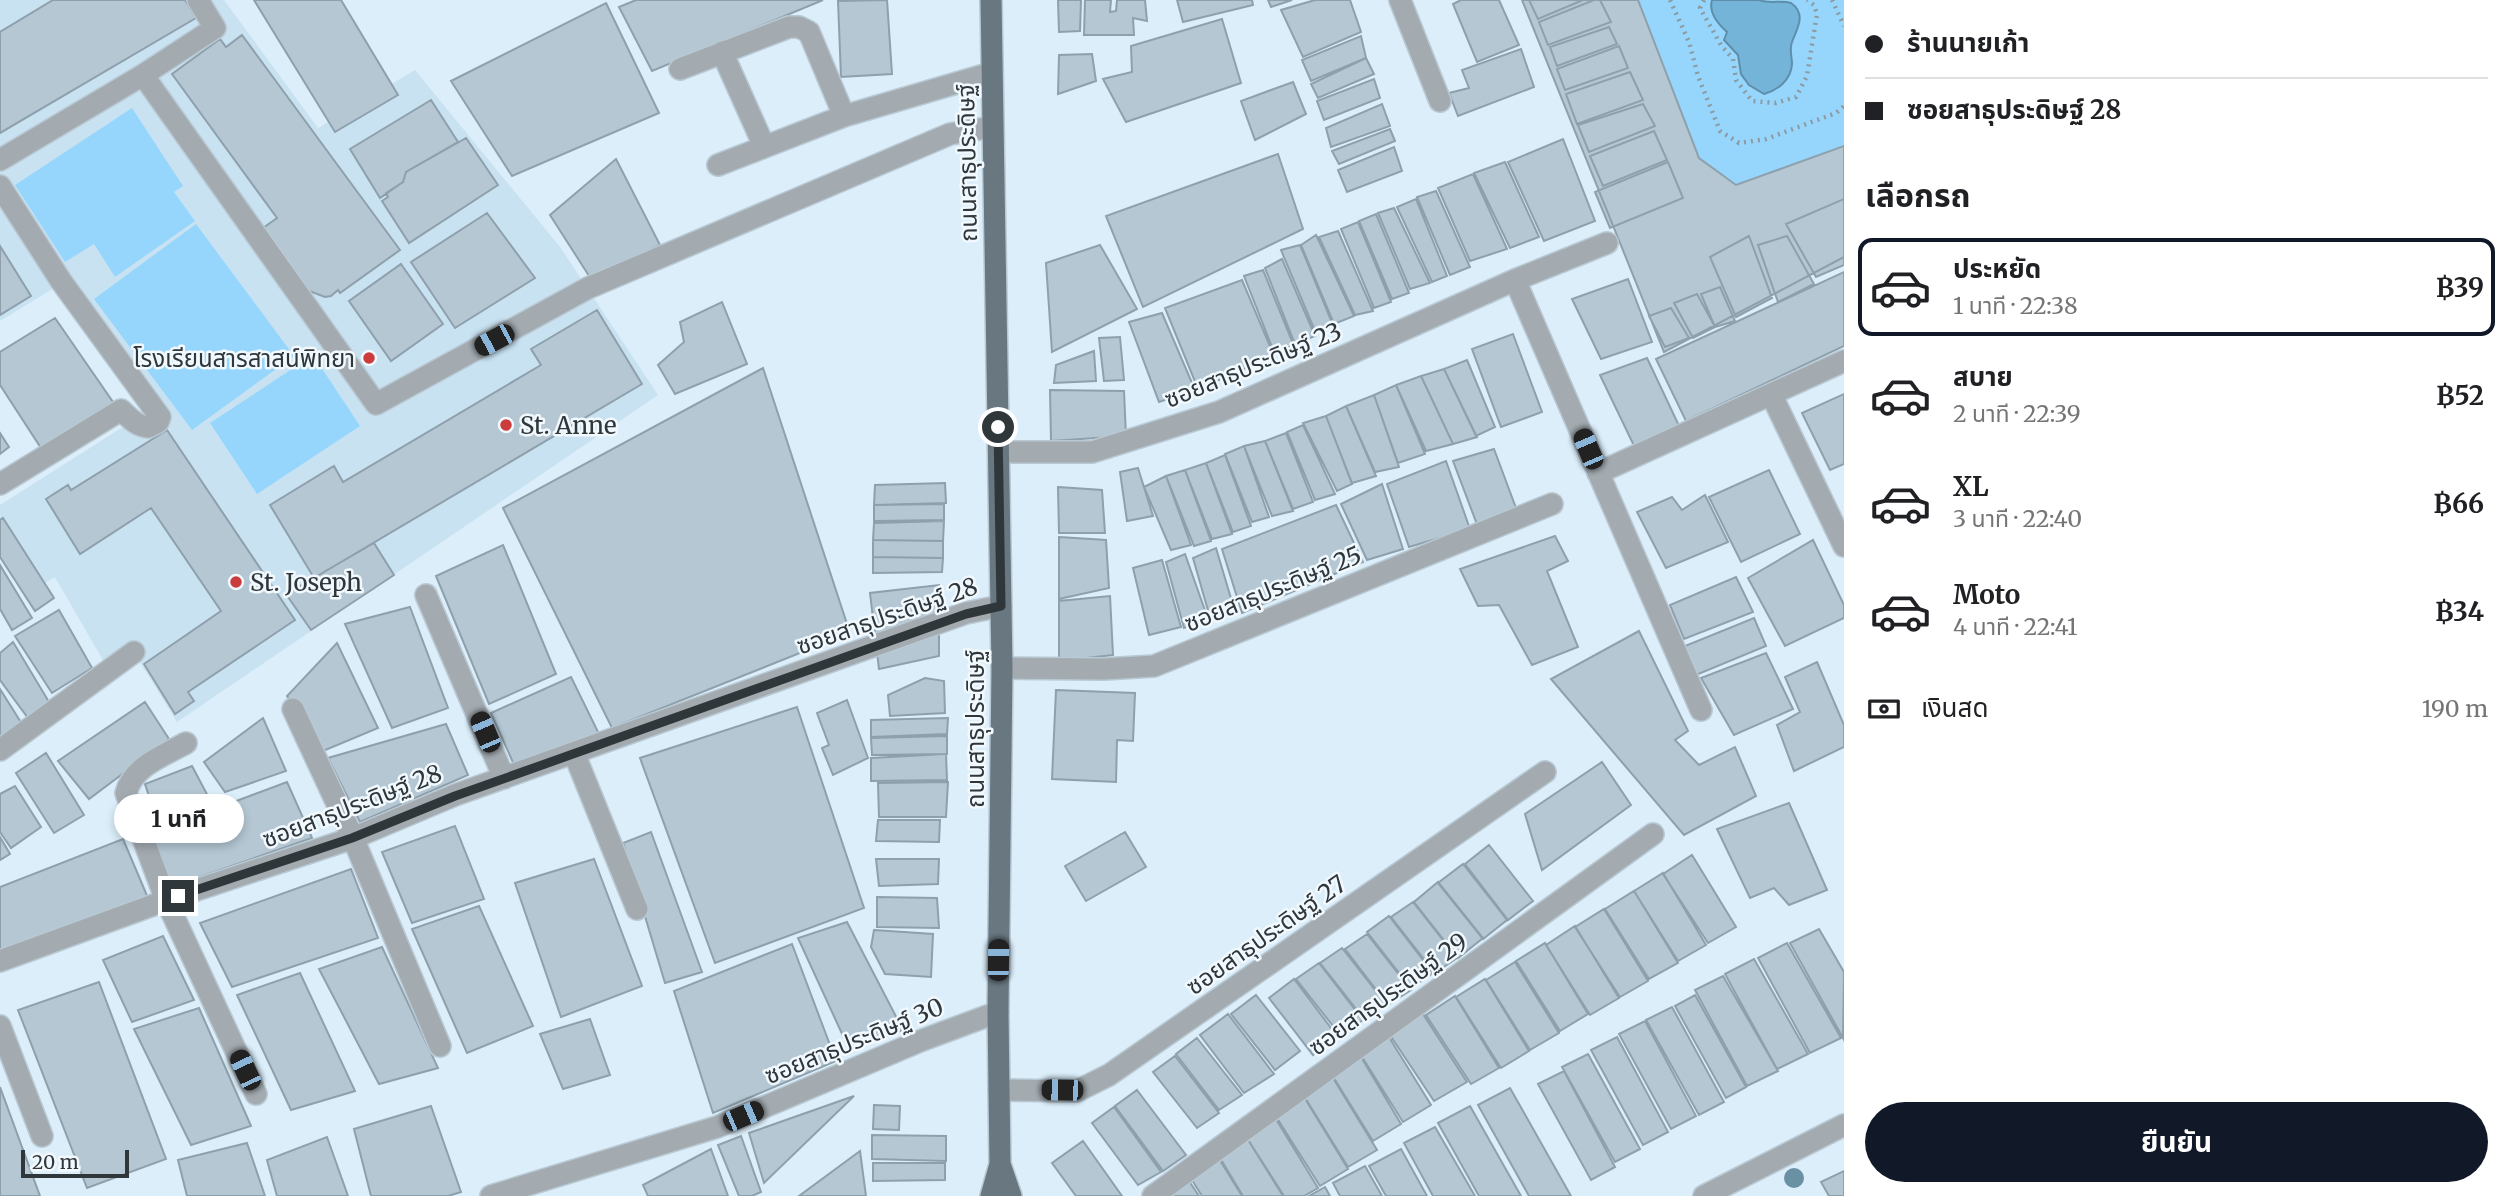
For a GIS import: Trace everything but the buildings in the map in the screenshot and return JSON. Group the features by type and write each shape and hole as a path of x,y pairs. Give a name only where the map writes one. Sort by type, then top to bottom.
{"main road":[{"name":"ถนนสาธุประดิษฐ์","path":"990,0 1002,668 998,1012 1000,1164 991,1196"},
{"name":"ถนนสาธุประดิษฐ์","path":"1000,1164 1011,1196"}],"street":[{"path":"0,160 143,75 215,28 198,0"},
{"path":"1400,0 1440,102"},
{"path":"680,69 789,27 799,27 809,32 844,116"},
{"path":"722,52 764,146"},
{"path":"718,165 844,116 991,72"},
{"path":"143,75 376,404 588,288 950,134 992,127"},
{"path":"0,186 61,281 160,417 148,428 133,422 121,410 0,484"},
{"name":"ซอยสาธุประดิษฐ์ 23","path":"999,452 1092,452 1219,412 1515,280 1607,243"},
{"path":"1515,280 1701,710"},
{"path":"1598,473 1844,361"},
{"path":"1772,396 1844,546"},
{"name":"ซอยสาธุประดิษฐ์ 25","path":"1002,668 1154,666 1552,504"},
{"path":"426,595 504,778"},
{"name":"ซอยสาธุประดิษฐ์ 28","path":"0,961 166,900 352,838 574,753 966,614 1001,606"},
{"path":"0,750 134,652"},
{"path":"292,709 352,838 440,1046"},
{"path":"186,743 147,764 129,782 126,793 166,900 257,1094"},
{"path":"574,753 637,909"},
{"name":"ซอยสาธุประดิษฐ์ 27","path":"999,1090 1077,1090 1109,1075 1545,772"},
{"name":"ซอยสาธุประดิษฐ์ 29","path":"1153,1196 1653,834"},
{"name":"ซอยสาธุประดิษฐ์ 30","path":"491,1196 717,1127 920,1041 998,1012"},
{"path":"0,1026 42,1136"},
{"path":"1706,1196 1844,1125"}],"path":[{"path":"1670,0 1689,42 1698,76 1720,131 1729,137 1739,143 1766,139 1836,113 1844,106"},
{"path":"1704,0 1700,9 1721,45 1733,59 1736,80 1752,101 1776,103 1796,97 1807,76 1817,14 1814,5 1807,0"},
{"path":"1832,0 1844,26"}],"shaded area":[{"name":"โรงเรียนสารสาสน์พิทยา","path":"0,0 224,0 318,128 415,70 560,247 658,395 177,722 130,646 104,662 55,577 33,590 0,537 0,505 145,413 54,288 0,321"},
{"path":"1638,0 1844,0 1844,146 1736,185 1699,158"},
{"path":"1712,0 1784,2 1796,7 1800,17 1791,45 1791,70 1779,87 1764,94 1749,85 1741,74 1738,55 1724,40 1727,32 1713,14"},
{"path":"132,108 183,186 174,192 195,221 115,277 94,244 65,262 15,185"},
{"path":"196,224 294,356 192,430 94,299"},
{"path":"313,355 360,426 257,494 210,423"}],"place":[{"name":"โรงเรียนสารสาสน์พิทยา","path":"369,358"},
{"name":"St. Anne","path":"506,425"},
{"name":"St. Joseph","path":"236,582"}],"route":[{"path":"178,896 352,838 455,796 966,614 1001,606 998,427"}]}
